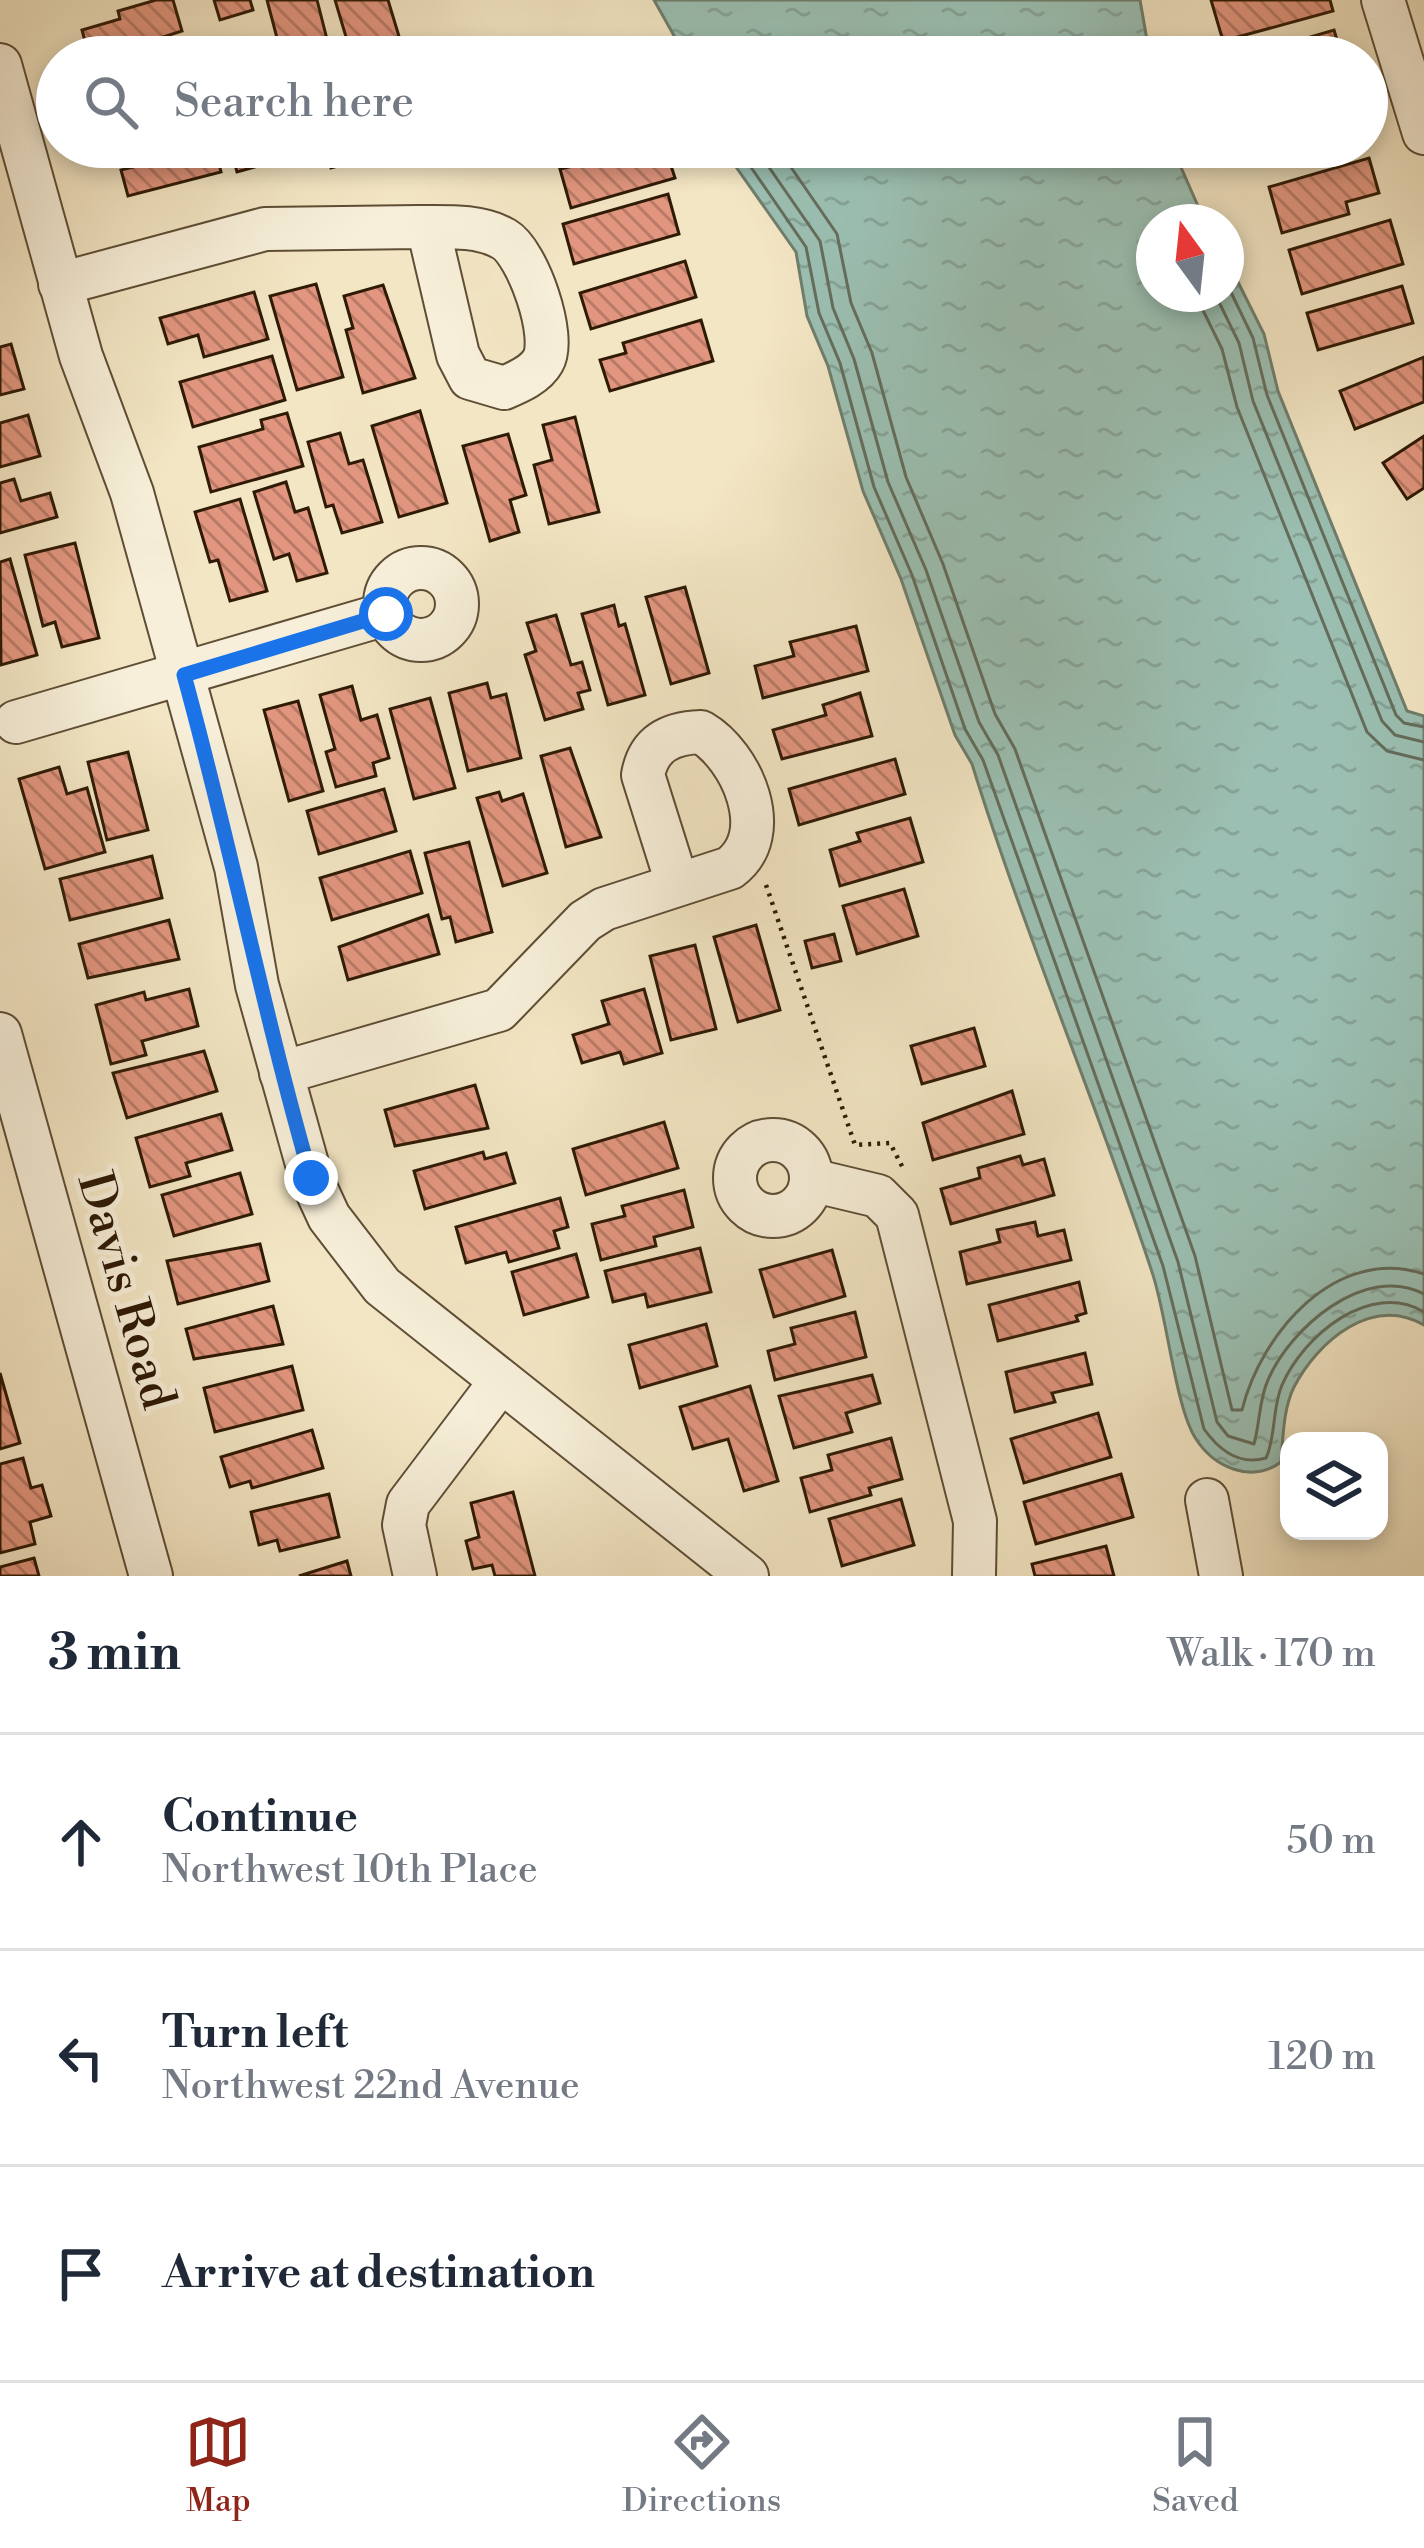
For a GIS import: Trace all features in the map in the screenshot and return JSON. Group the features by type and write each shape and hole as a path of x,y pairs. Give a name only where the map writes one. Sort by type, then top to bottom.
{"street":[{"path":"1383,0 1424,133"},
{"path":"0,65 80,356 132,493 184,675 236,867 257,985 311,1178 353,1253 382,1286 747,1576"},
{"path":"60,284 265,229 428,227"},
{"path":"16,722 386,614"},
{"path":"281,1073 499,1010 584,921 730,868 743,858 751,811 739,773 717,741 701,732 682,733 661,742 647,757 644,775 677,884"},
{"name":"Davis Road","path":"0,1034 151,1576"},
{"path":"812,1180 878,1196 896,1215 975,1520 974,1576"},
{"path":"415,1576 404,1525 408,1504 501,1381"},
{"path":"1208,1500 1222,1576"}],"path":[{"path":"743,858 754,866 774,905 788,959 854,1145 890,1143 898,1152 907,1177 896,1215"}],"water":[{"path":"654,0 1140,0 1146,36 674,36"},
{"path":"737,168 1181,168 1197,204 1136,204 1136,312 1244,312 1244,294 1264,334 1278,391 1407,711 1424,716 1424,1325 1385,1316 1366,1319 1332,1339 1294,1387 1284,1432 1280,1432 1280,1462 1269,1468 1246,1472 1223,1464 1204,1449 1189,1424 1152,1272 972,764 955,735 901,579 863,491 828,366 807,316 796,252"}],"building":[{"path":"173,0 182,31 166,36 84,36 82,30 120,19 118,11"},
{"path":"214,0 250,0 253,10 220,20"},
{"path":"267,0 317,0 326,36 276,36"},
{"path":"335,0 388,0 399,36 346,36"},
{"path":"1211,0 1330,0 1333,11 1241,36 1222,36"},
{"path":"220,168 221,172 128,196 121,170"},
{"path":"672,168 675,178 571,208 560,169"},
{"path":"1335,168 1372,168 1379,193 1346,202 1349,214 1282,233 1269,187"},
{"path":"668,194 679,234 574,264 563,224"},
{"path":"1390,220 1403,264 1302,294 1289,250"},
{"path":"685,261 696,297 591,329 580,293"},
{"path":"316,284 343,377 297,390 270,296"},
{"path":"383,285 415,378 363,393 346,330 353,328 344,296"},
{"path":"1402,286 1413,323 1318,350 1307,313"},
{"path":"254,292 268,339 204,357 198,335 168,344 160,318"},
{"path":"701,320 713,361 610,391 600,360 626,353 623,343"},
{"path":"11,344 24,389 0,395 0,347"},
{"path":"272,356 285,400 193,427 180,382"},
{"path":"1424,357 1424,402 1355,429 1340,391"},
{"path":"420,411 447,503 399,517 372,426"},
{"path":"287,413 303,466 211,492 199,447 263,429 261,420"},
{"path":"28,415 40,456 0,467 0,423"},
{"path":"575,417 599,512 549,524 534,465 552,460 543,425"},
{"path":"340,433 349,464 363,460 382,522 342,533 333,505 326,507 308,442"},
{"path":"508,434 526,495 510,500 519,532 490,541 463,446"},
{"path":"1424,436 1424,488 1407,499 1383,463"},
{"path":"14,479 21,501 50,493 57,517 0,533 0,483"},
{"path":"286,482 295,512 308,508 327,573 297,581 289,554 274,559 254,492"},
{"path":"240,499 267,591 230,601 218,560 210,562 195,512"},
{"path":"75,543 99,638 62,647 55,622 43,626 25,555"},
{"path":"10,559 37,655 1,665 0,562"},
{"path":"685,587 709,673 671,684 646,597"},
{"path":"614,605 619,626 625,624 645,695 608,705 582,614"},
{"path":"556,615 571,665 582,662 590,690 578,693 583,709 545,720 525,655 536,651 527,623"},
{"path":"856,626 868,671 763,698 755,666 794,656 790,642"},
{"path":"487,683 491,698 506,694 521,758 468,771 449,693"},
{"path":"352,686 361,720 377,715 389,758 373,763 376,776 336,787 326,752 335,749 320,695"},
{"path":"860,693 872,736 782,759 773,730 826,715 823,705"},
{"path":"430,698 455,788 414,799 390,709"},
{"path":"298,701 323,791 289,801 264,710"},
{"path":"570,748 601,837 566,847 541,756"},
{"path":"128,752 148,830 107,840 88,762"},
{"path":"895,759 905,794 799,825 789,789"},
{"path":"59,767 67,794 87,788 105,852 45,869 19,779"},
{"path":"384,789 396,831 319,854 307,811"},
{"path":"499,792 502,801 523,794 547,873 503,886 477,798"},
{"path":"910,818 923,862 840,886 830,850 860,841 857,833"},
{"path":"469,842 492,932 456,942 450,917 442,919 425,853"},
{"path":"410,851 422,893 332,920 320,878"},
{"path":"152,856 162,898 70,920 60,879"},
{"path":"904,889 918,936 857,954 843,906"},
{"path":"428,915 439,954 348,980 339,947"},
{"path":"169,920 179,959 88,978 79,944"},
{"path":"756,925 780,1010 738,1022 714,937"},
{"path":"834,934 841,961 812,968 805,941"},
{"path":"695,945 716,1029 671,1040 650,956"},
{"path":"189,989 198,1026 142,1041 146,1055 111,1064 96,1005 144,992 146,1000"},
{"path":"644,989 662,1053 624,1064 620,1052 582,1063 573,1035 609,1024 602,1001"},
{"path":"974,1028 985,1066 922,1084 911,1046"},
{"path":"204,1051 217,1091 127,1118 113,1073"},
{"path":"475,1085 488,1128 395,1146 385,1110"},
{"path":"1012,1091 1024,1134 933,1160 923,1123"},
{"path":"221,1114 232,1150 186,1163 190,1176 150,1187 136,1138"},
{"path":"664,1122 678,1168 586,1195 573,1149"},
{"path":"483,1152 485,1159 506,1153 515,1183 425,1209 414,1171"},
{"path":"1020,1156 1023,1165 1044,1159 1054,1195 951,1224 941,1189 980,1178 978,1168"},
{"path":"240,1173 252,1214 174,1236 162,1195"},
{"path":"684,1190 693,1227 654,1237 656,1246 601,1260 592,1224 625,1216 622,1206"},
{"path":"560,1198 568,1227 554,1231 559,1248 509,1262 506,1252 466,1263 456,1227"},
{"path":"1035,1222 1038,1236 1064,1230 1071,1260 967,1284 960,1252 1000,1242 997,1230"},
{"path":"260,1244 269,1281 178,1304 167,1261"},
{"path":"700,1248 711,1292 648,1307 645,1294 613,1302 605,1271"},
{"path":"832,1250 845,1296 774,1317 760,1270"},
{"path":"576,1254 588,1297 524,1315 512,1272"},
{"path":"1079,1282 1086,1313 1076,1316 1078,1321 998,1341 989,1305"},
{"path":"273,1306 283,1344 194,1359 186,1329"},
{"path":"855,1312 866,1357 775,1380 768,1351 795,1344 791,1328"},
{"path":"706,1324 717,1366 640,1388 629,1345"},
{"path":"1085,1353 1092,1384 1052,1393 1055,1402 1015,1412 1006,1372"},
{"path":"292,1366 303,1410 215,1432 204,1388"},
{"path":"0,1373 20,1443 0,1449"},
{"path":"872,1375 880,1403 846,1413 852,1432 794,1448 779,1396"},
{"path":"750,1386 778,1481 744,1491 728,1439 693,1449 680,1407"},
{"path":"1098,1413 1111,1457 1024,1483 1011,1439"},
{"path":"312,1430 323,1468 252,1488 250,1481 230,1487 221,1457"},
{"path":"891,1438 902,1479 869,1488 871,1495 810,1512 801,1478 832,1470 828,1455"},
{"path":"23,1458 31,1488 42,1485 51,1516 30,1522 35,1544 0,1553 0,1464"},
{"path":"1121,1474 1133,1517 1036,1544 1024,1502"},
{"path":"513,1492 535,1576 495,1576 492,1565 473,1569 466,1541 479,1537 471,1503"},
{"path":"329,1494 339,1537 280,1551 277,1540 259,1545 251,1512"},
{"path":"901,1499 914,1545 842,1566 829,1519"},
{"path":"1106,1546 1114,1576 1035,1576 1032,1564"},
{"path":"34,1558 39,1576 0,1576 0,1567"},
{"path":"347,1561 351,1576 299,1576"}],"route":[{"path":"311,1178 257,985 236,867 184,675 386,614"}]}
